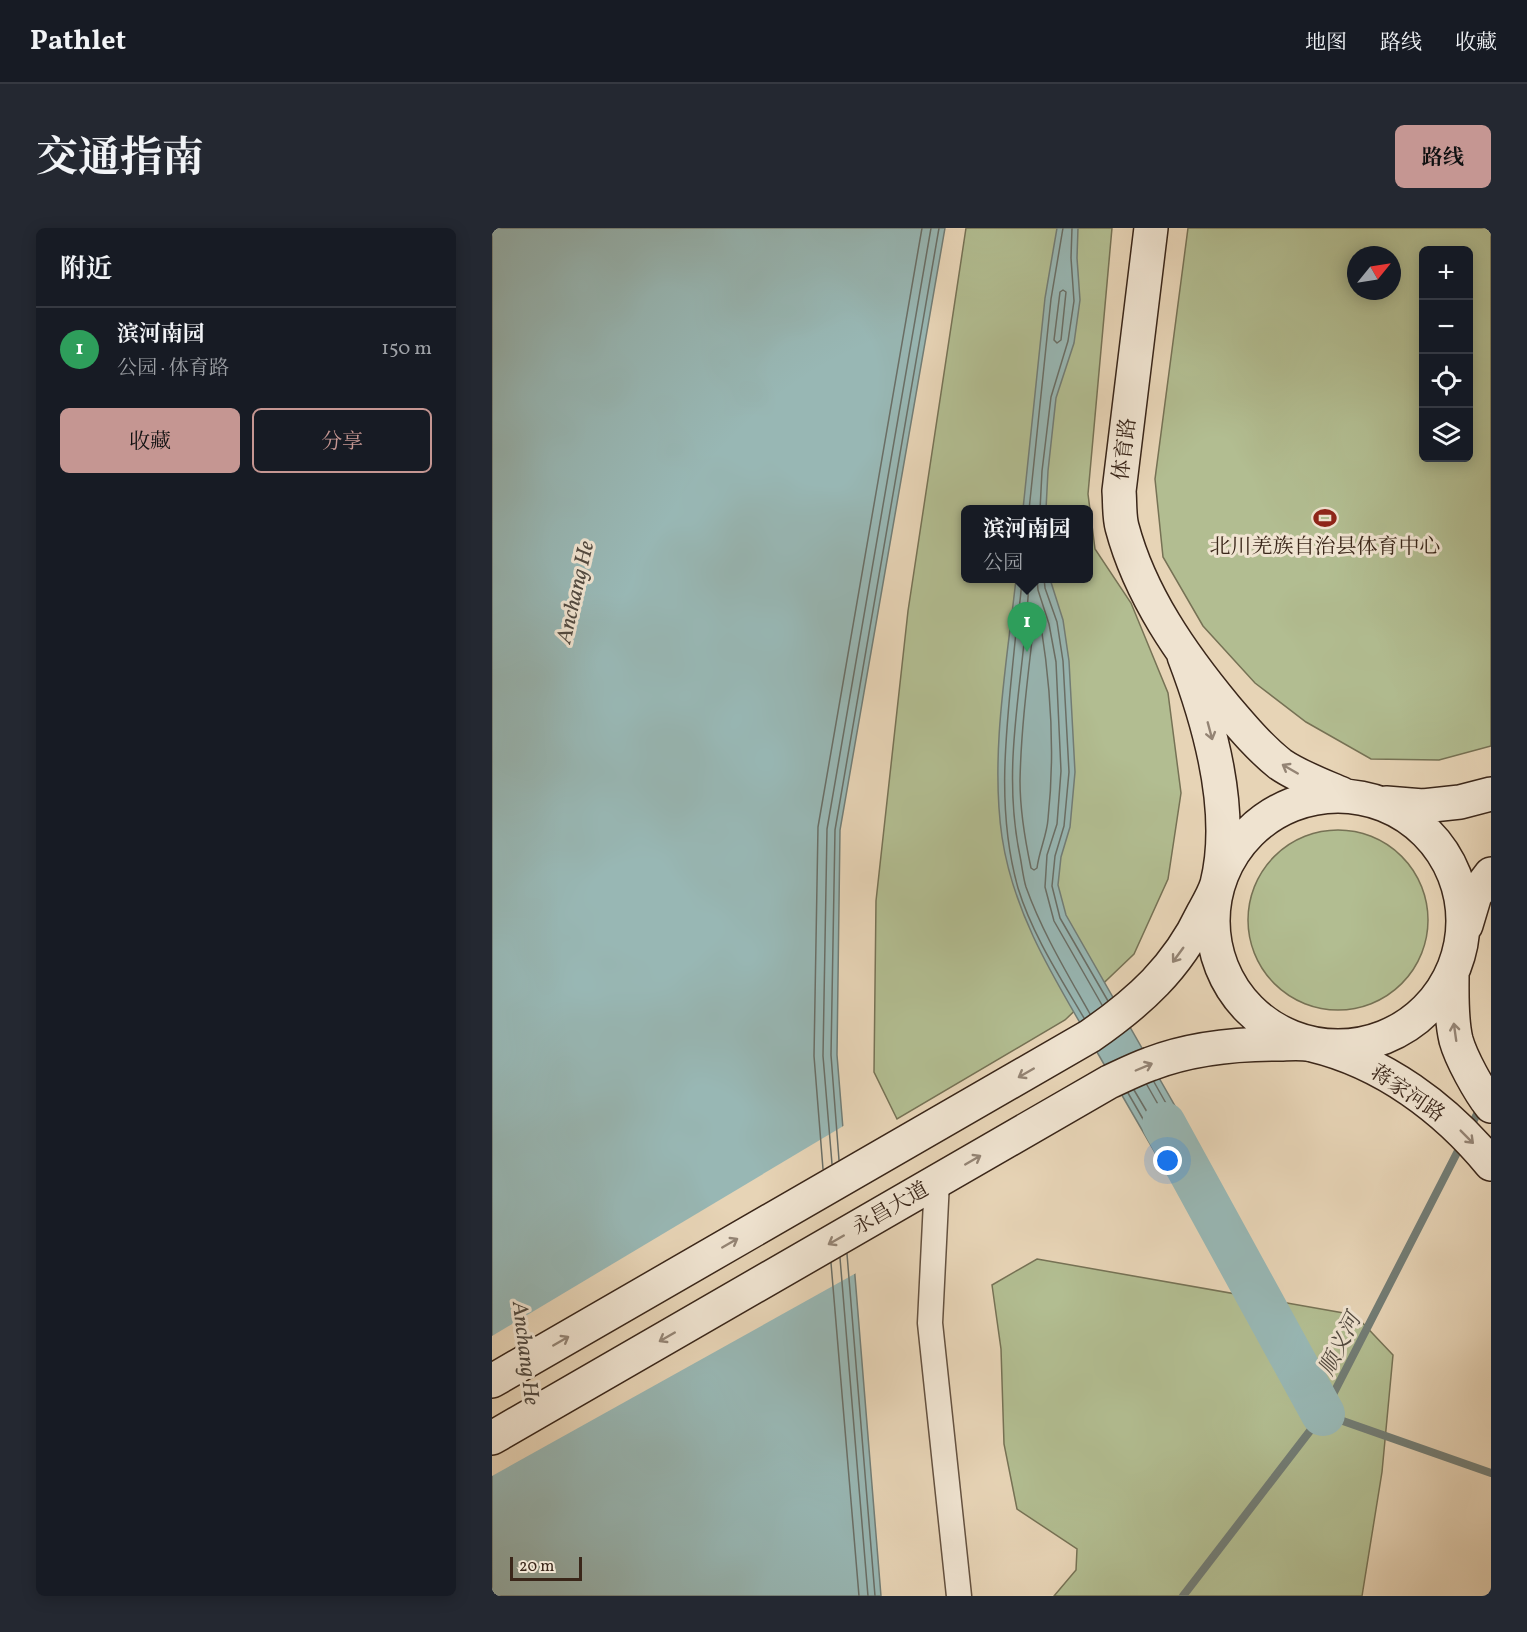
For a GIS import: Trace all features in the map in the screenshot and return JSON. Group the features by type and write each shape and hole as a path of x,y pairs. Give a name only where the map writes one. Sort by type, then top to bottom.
{"main road":[{"name":"体育路","path":"1151,228 1119,491 1121,525 1133,561 1149,596 1184,656 1202,702 1214,746 1220,793 1222,840 1216,885"},
{"name":"体育路","path":"1184,656 1247,733 1281,764 1343,795"},
{"path":"492,1380 1090,1036 1124,1013 1170,967 1193,933 1234,848 1264,818 1301,799 1343,795 1382,803 1423,806 1460,802 1491,794"},
{"path":"1382,803 1417,823 1444,854 1460,892 1463,933"},
{"path":"1484,1095 1456,1041 1452,1007 1452,975 1475,895 1491,874"},
{"name":"蒋家河路","path":"1216,885 1212,926 1220,967 1241,1002 1273,1029 1363,1063 1404,1085 1442,1112 1491,1164"},
{"name":"永昌大道","path":"492,1438 1109,1082 1151,1063 1207,1050 1256,1044 1353,1046 1394,1034 1428,1009 1452,975"}],"street":[{"path":"938,1181 930,1323 959,1596"}],"green space":[{"path":"966,228 1112,228 1088,494 1089,505 961,505 961,583 1093,583 1093,533 1095,549 1131,603 1168,693 1181,793 1168,879 1134,954 1065,1020 897,1119 874,1072 876,901 908,611"},
{"name":"北川羌族自治县体育中心","path":"1188,228 1491,228 1491,746 1439,760 1371,759 1306,722 1255,683 1203,626 1163,557 1155,479"},
{"path":"1338,830 1356,831 1373,836 1402,856 1422,885 1427,902 1427,938 1422,955 1402,984 1373,1004 1356,1009 1338,1010 1320,1009 1303,1004 1274,984 1254,955 1249,938 1248,920 1249,902 1254,885 1274,856 1303,836 1320,831"},
{"path":"1037,1259 1355,1315 1393,1355 1382,1472 1362,1596 1054,1596 1076,1570 1077,1549 1017,1509 1004,1444 1001,1349 992,1285"}],"water":[{"name":"Anchang He","path":"492,228 945,228 840,830 837,1055 881,1596 492,1596"},
{"path":"1057,228 1078,228 1077,258 1080,300 1074,343 1056,398 1046,505 1023,505 1045,298"},
{"path":"1016,583 1051,583 1063,620 1069,661 1075,772 1070,827 1061,857 1058,885 1066,915 1203,1155 1168,1175 1046,963 1015,890 1007,864 999,805 999,741 1004,675"}],"pier":[{"path":"845,1125 858,1272 492,1476 492,1336"}],"waterway":[{"name":"顺义河","path":"1469,1130 1481,1106"},
{"path":"1164,1124 1323,1414"},
{"name":"顺义河","path":"1183,1596 1323,1414 1462,1143"},
{"path":"1323,1414 1491,1473"}],"place":[{"name":"北川羌族自治县体育中心","path":"1325,518"},
{"name":"滨河南园","path":"1027,652"}]}
